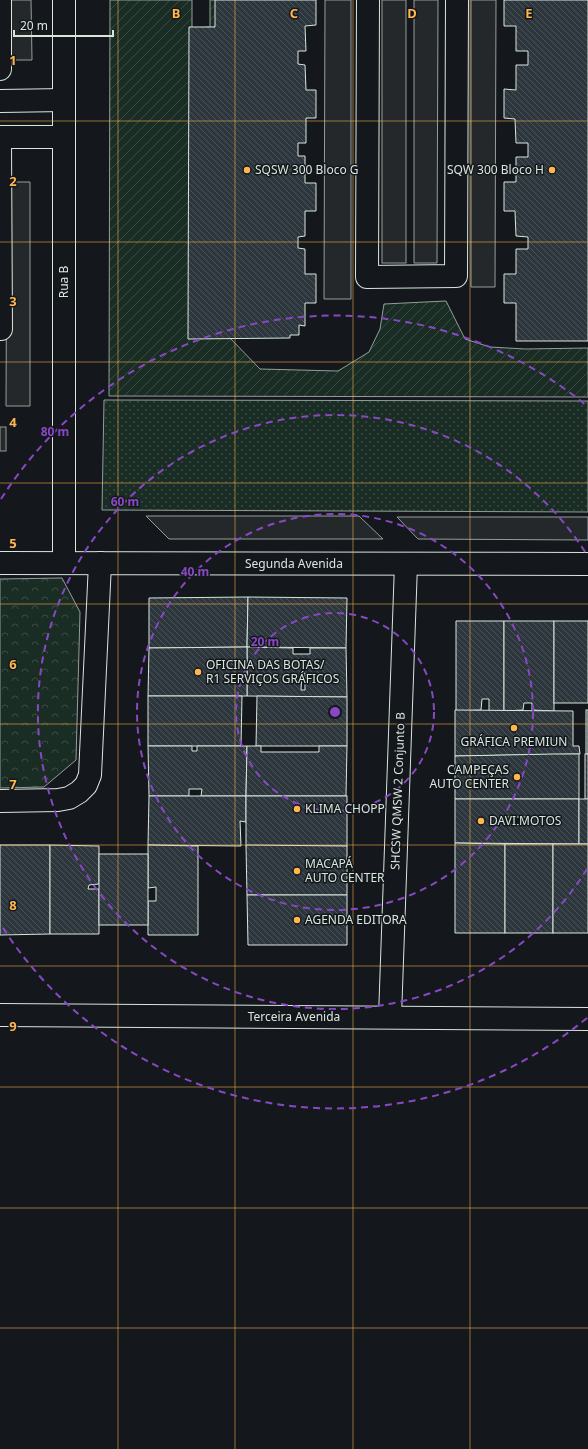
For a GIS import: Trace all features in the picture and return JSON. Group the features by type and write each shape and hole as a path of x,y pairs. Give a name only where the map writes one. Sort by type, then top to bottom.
{"street":[{"path":"0,0 0,69"},
{"name":"Rua B","path":"64,0 64,563"},
{"path":"368,0 367,277 456,276 457,0"},
{"path":"0,101 64,100"},
{"path":"0,137 64,137"},
{"path":"0,143 1,329"},
{"name":"Segunda Avenida","path":"0,562 588,564"},
{"path":"0,801 58,800 69,798 79,792 86,785 90,775 100,563"},
{"name":"SHCSW QMSW 2 Conjunto B","path":"390,1017 406,564"},
{"name":"Terceira Avenida","path":"0,1015 588,1019"}],"green space":[{"path":"110,0 192,0 192,28 210,27 210,0 229,0 228,336 260,369 338,371 369,352 380,329 384,304 446,301 465,339 490,347 525,349 588,348 588,397 109,396"},
{"path":"104,400 588,401 588,512 102,510"},
{"path":"62,578 80,612 76,760 44,787 0,788 0,579"}],"shaded area":[{"path":"6,0 31,0 32,60 6,60"},
{"path":"325,0 351,0 351,299 324,299"},
{"path":"382,0 406,0 406,263 382,263"},
{"path":"414,0 438,0 437,263 414,263"},
{"path":"471,0 496,0 495,287 471,287"},
{"path":"7,182 30,182 30,406 6,406"},
{"path":"0,427 6,427 6,451 0,451"},
{"path":"146,516 359,516 383,539 169,539"},
{"path":"397,517 588,517 588,540 418,539"}],"building":[{"name":"SQSW 300 Bloco G","path":"215,0 316,0 316,25 305,26 306,51 298,51 298,64 305,65 306,90 316,90 316,118 306,118 306,143 298,143 298,156 305,156 305,183 316,183 316,211 305,211 305,236 298,237 298,248 305,249 305,274 316,274 316,303 305,303 305,326 299,325 299,335 290,335 290,338 188,339 189,27 215,27"},
{"name":"SQW 300 Bloco H","path":"504,0 588,0 588,341 516,341 516,303 504,303 504,274 516,274 516,249 528,249 528,237 516,236 515,211 504,211 504,182 516,182 516,157 528,157 528,143 516,143 515,119 504,118 504,89 516,90 516,65 528,65 528,51 516,51 516,26 504,26"},
{"path":"248,597 247,647 149,648 149,598"},
{"path":"248,597 347,598 346,648 247,647"},
{"path":"456,621 504,621 504,711 489,711 489,699 482,699 481,710 456,711"},
{"path":"504,621 554,621 554,711 532,710 532,703 524,703 523,710 504,711"},
{"path":"554,621 588,621 588,703 554,703"},
{"path":"247,647 293,648 293,654 310,654 310,648 346,648 347,697 247,696","holes":["302,673 305,673 305,690 301,690"]},
{"name":"OFICINA DAS BOTAS/ R1 SERVIÇOS GRÁFICOS","path":"247,647 247,696 148,696 149,648"},
{"path":"148,696 242,696 241,746 148,746"},
{"path":"257,696 347,697 347,746 256,746"},
{"name":"GRÁFICA PREMIUN","path":"455,710 573,711 573,746 579,746 580,754 455,756"},
{"path":"586,710 588,710 588,754 586,754"},
{"path":"148,746 192,746 192,751 197,751 197,746 247,746 246,796 201,796 202,789 189,789 189,796 149,796"},
{"path":"247,746 261,746 261,752 319,752 319,746 347,746 346,796 246,796"},
{"name":"CAMPEÇAS AUTO CENTER","path":"579,754 579,799 455,799 455,756"},
{"path":"585,754 588,754 588,799 585,799"},
{"path":"149,796 246,796 246,822 240,821 241,846 148,845"},
{"name":"KLIMA CHOPP","path":"246,796 347,796 347,846 246,846"},
{"name":"DAVI MOTOS","path":"455,799 579,799 579,844 455,843","holes":["507,817 526,817 527,825 507,824"]},
{"path":"579,799 588,799 588,844 579,844"},
{"path":"455,843 505,844 505,933 455,933"},
{"path":"505,844 553,844 553,933 505,933"},
{"path":"553,844 588,844 588,933 553,933"},
{"path":"0,845 50,845 50,934 0,935"},
{"path":"50,845 99,846 99,884 89,885 88,889 99,889 99,934 50,934"},
{"path":"148,845 198,846 198,935 148,935 148,901 156,901 156,887 148,888"},
{"name":"MACAPÁ AUTO CENTER","path":"247,845 347,846 347,895 247,895"},
{"path":"99,854 148,854 148,925 99,925"},
{"name":"AGENDA EDITORA","path":"247,895 347,895 347,945 248,945"}],"place":[{"name":"SQSW 300 Bloco G","path":"247,170"},
{"name":"SQW 300 Bloco H","path":"552,170"},
{"name":"OFICINA DAS BOTAS/ R1 SERVIÇOS GRÁFICOS","path":"198,672"},
{"name":"GRÁFICA PREMIUN","path":"514,728"},
{"name":"CAMPEÇAS AUTO CENTER","path":"517,777"},
{"name":"KLIMA CHOPP","path":"297,809"},
{"name":"DAVI MOTOS","path":"481,821"},
{"name":"MACAPÁ AUTO CENTER","path":"297,871"},
{"name":"AGENDA EDITORA","path":"297,920"}]}
